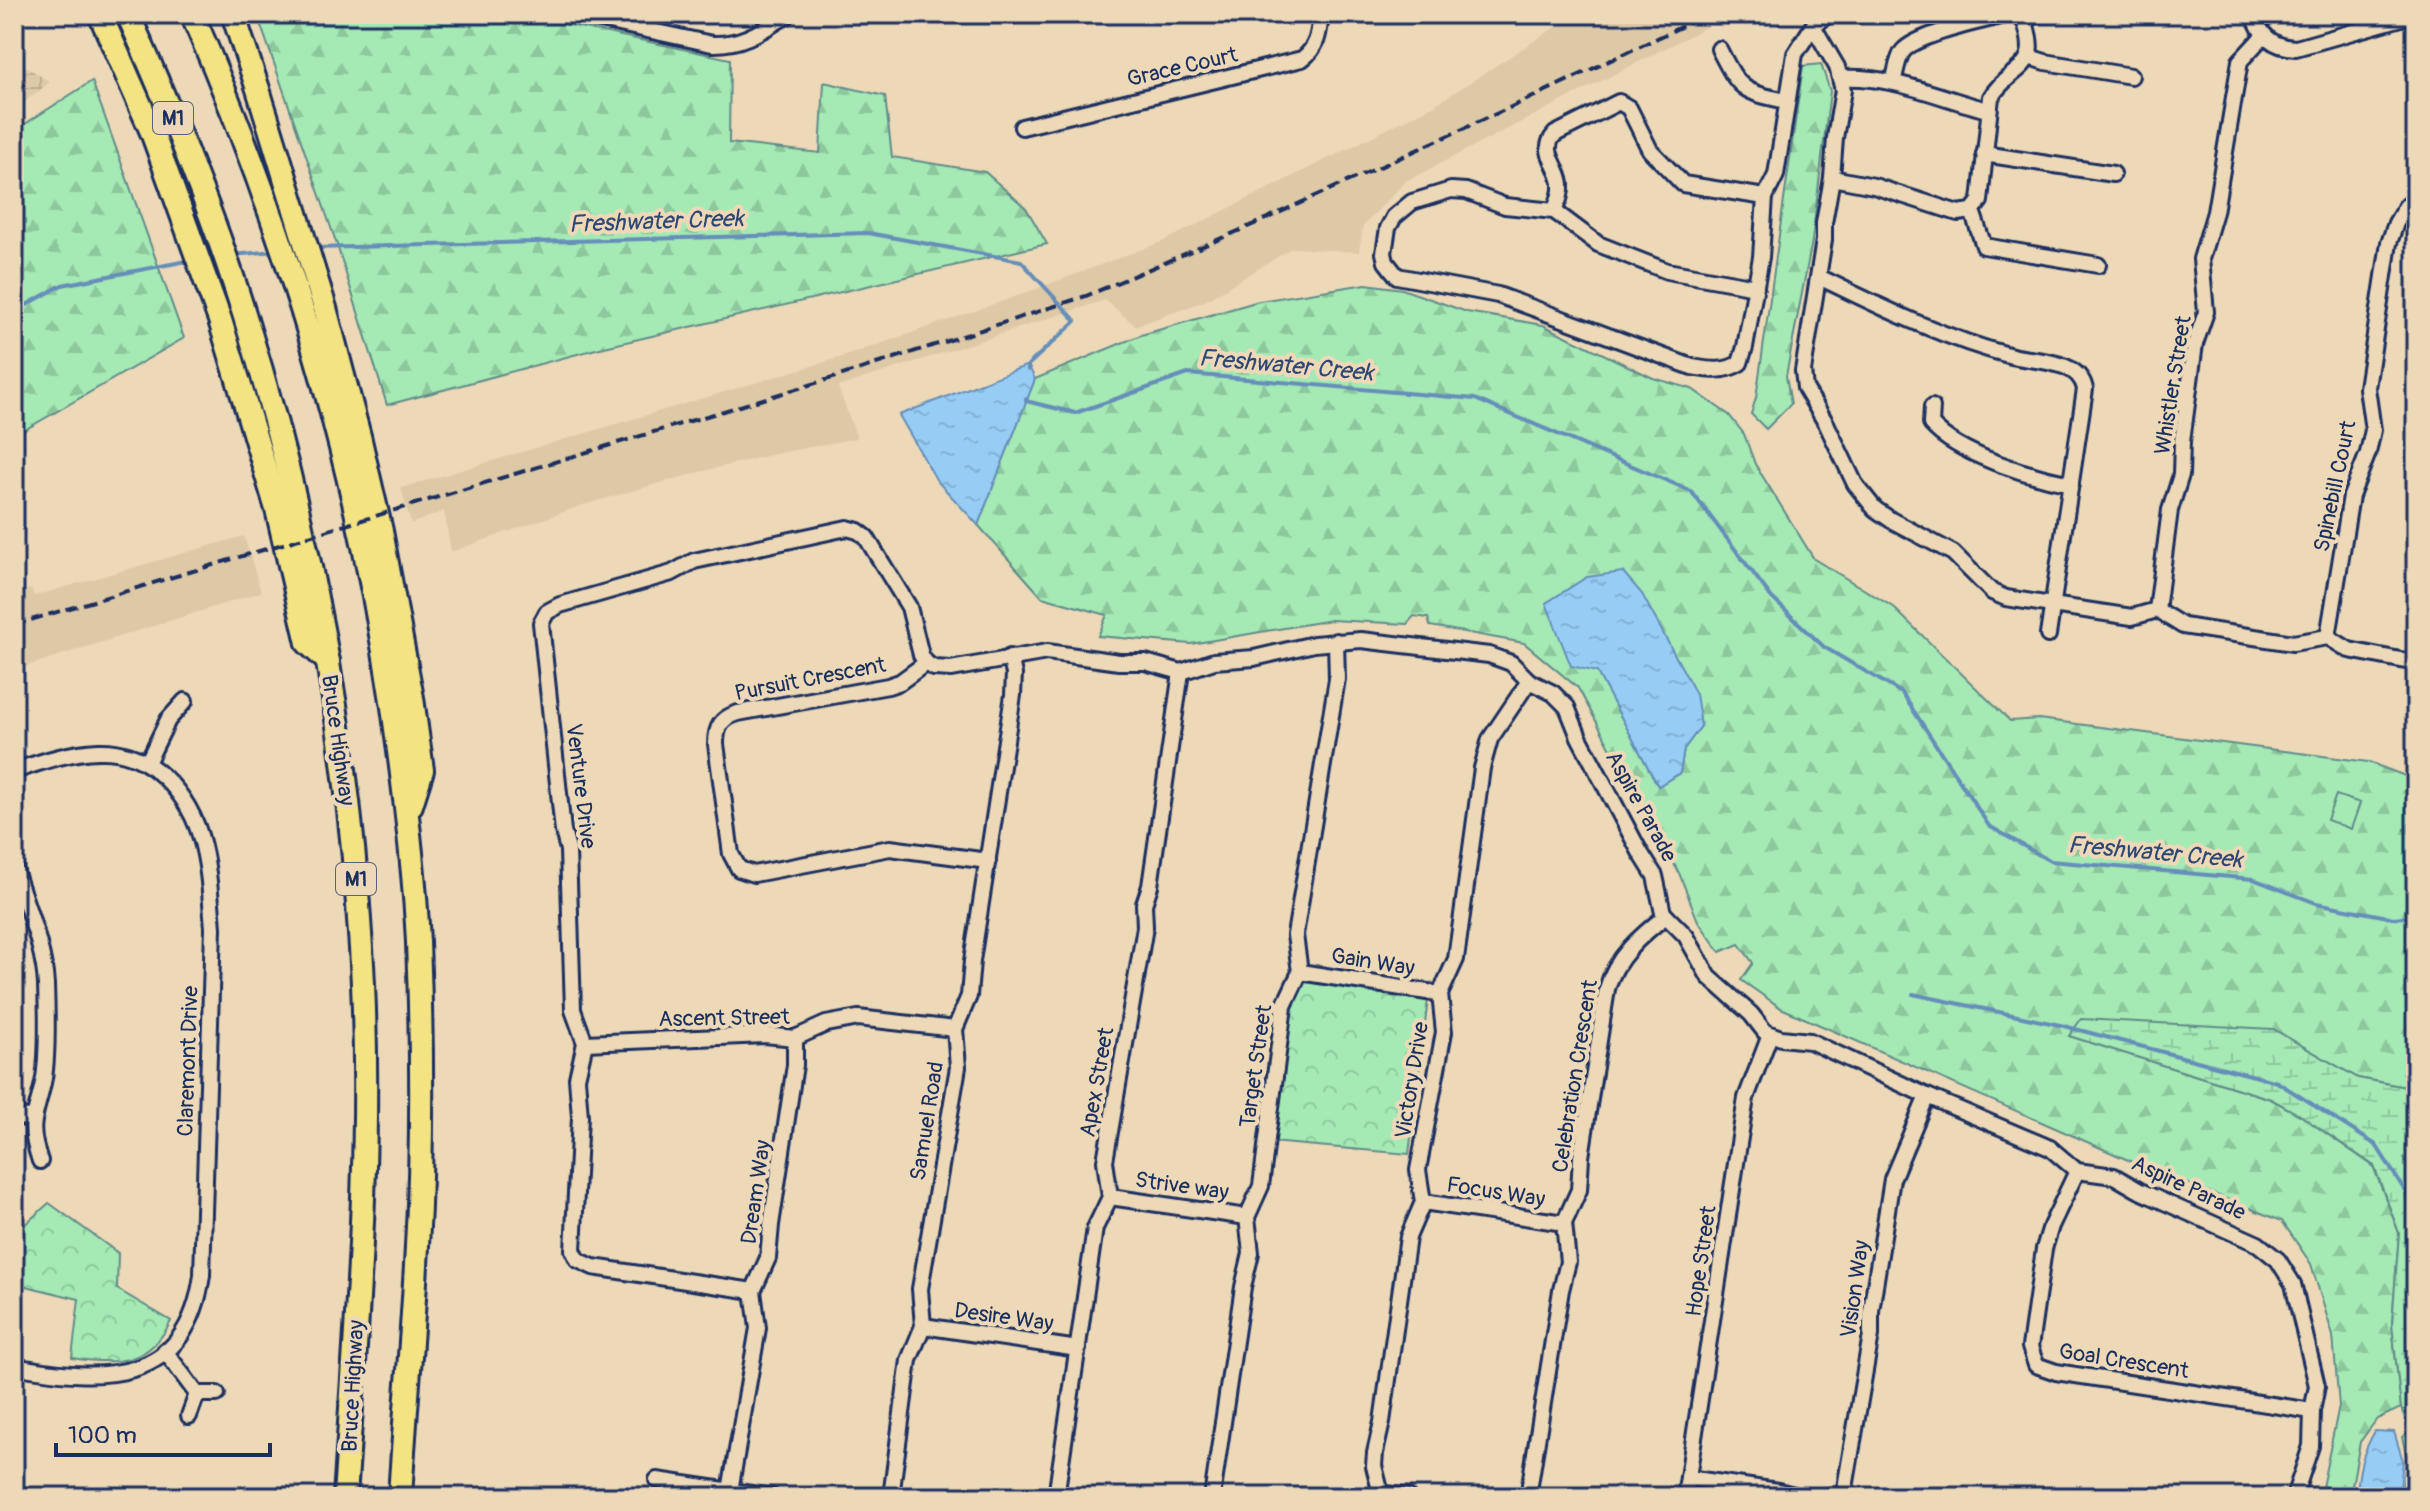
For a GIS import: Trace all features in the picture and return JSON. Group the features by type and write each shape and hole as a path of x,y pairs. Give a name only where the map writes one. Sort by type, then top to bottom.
{"highway":[{"name":"Bruce Highway","path":"128,14 164,97 246,317 307,548 328,661 353,840 364,1009 363,1205 345,1497"},
{"name":"M1","path":"192,14 272,216 314,309 336,426 374,591 408,814 418,939 421,1139 400,1497"},
{"path":"233,14 296,212 314,309"},
{"path":"98,18 152,132 187,226 220,320 277,509 308,643 328,661"}],"street":[{"path":"573,14 727,45 750,38 789,14"},
{"name":"Grace Court","path":"1022,127 1302,59 1311,53 1318,41 1321,14"},
{"path":"1756,287 1667,271 1598,244 1554,211 1505,206 1466,191 1451,190 1412,202 1394,217 1384,240 1386,262 1397,276 1498,295 1674,361 1723,371 1740,363 1745,347 1756,287 1761,257 1765,197 1776,175 1796,49 1813,26 1829,14"},
{"path":"1832,178 1874,186 1958,213 1972,211 1980,201 1988,110 1997,86 2018,71 2029,57 2030,46 2024,20 2014,14 2005,15 1936,34 1914,44 1904,50 1893,82"},
{"path":"2024,20 2040,14"},
{"path":"2254,14 2264,35 2279,46 2306,47 2416,14"},
{"path":"1813,26 1841,78 1842,100 1803,379 1862,495 1891,520 1953,553 1992,592 2006,598 2132,617 2157,610 2174,623 2194,628 2293,643 2328,637 2349,650 2416,663"},
{"name":"Whistler Street","path":"2157,610 2170,510 2181,475 2182,441 2195,344 2206,312 2201,271 2203,250 2215,212 2240,61 2264,35"},
{"path":"1719,49 1744,89 1787,101"},
{"path":"2029,57 2131,76"},
{"path":"1841,78 1870,77 1893,82 1988,110"},
{"path":"1554,211 1561,194 1561,184 1549,153 1550,140 1555,134 1619,102 1629,108 1650,150 1683,184 1765,197"},
{"path":"1984,154 2113,174"},
{"name":"Spinebill Court","path":"2328,637 2351,496 2368,453 2373,430 2367,388 2389,243 2406,206"},
{"path":"1972,211 1984,246 2098,265"},
{"path":"1819,277 1918,325 2002,353 2075,370 2083,382 2085,389 2048,635"},
{"path":"1932,407 1931,424 1949,439 1989,460 2029,475 2071,484"},
{"name":"Venture Drive","path":"753,1291 593,1267 582,1263 575,1255 573,1239 580,1117 577,1078 585,1043 573,1010 568,850 563,831 540,631 542,619 547,612 575,600 672,573 694,561 847,528 862,533 871,543 905,601 926,663"},
{"name":"Aspire Parade","path":"1181,672 1214,661 1254,658 1336,641 1376,640 1495,656 1511,663 1529,681 1553,693 1567,707 1599,776 1655,876 1666,916 1686,936 1709,977 1770,1035 1810,1041 1927,1096 2050,1148 2077,1171 2114,1176 2140,1191 2244,1237 2278,1260 2293,1284 2317,1392 2312,1411 2310,1451 2294,1497"},
{"path":"1300,972 1295,935 1337,679 1336,641"},
{"path":"926,663 934,668 951,669 1053,652 1119,662 1145,662 1181,672"},
{"name":"Samuel Road","path":"891,1497 909,1360 923,1326 920,1289 958,1067 955,1029 969,996 1013,695 1014,674 1010,657"},
{"name":"Pursuit Crescent","path":"926,663 900,682 888,686 738,713 721,722 716,731 716,744 731,854 739,869 754,874 890,848 988,861"},
{"name":"Apex Street","path":"1056,1497 1095,1228 1110,1197 1105,1161 1145,927 1144,904 1150,886 1181,672"},
{"name":"Victory Drive","path":"1378,1495 1374,1459 1408,1237 1423,1202 1418,1170 1445,1027 1440,994 1456,959 1484,756 1490,739 1529,681"},
{"path":"147,763 168,720 185,701"},
{"name":"Claremont Drive","path":"14,771 51,759 100,751 122,753 147,763 172,783 194,814 207,873 213,928 202,1275 192,1315 183,1332 165,1351 127,1373 75,1375 14,1366"},
{"path":"14,866 19,900 43,959 46,984 44,1075 31,1133 40,1161"},
{"name":"Celebration Crescent","path":"1528,1497 1568,1262 1564,1223 1579,1190 1581,1157 1609,980 1624,956 1666,916"},
{"name":"Gain Way","path":"1300,972 1440,994"},
{"name":"Target Street","path":"1212,1497 1243,1287 1251,1253 1247,1217 1263,1179 1284,1006 1300,972"},
{"name":"Ascent Street","path":"585,1043 747,1035 795,1038 826,1024 858,1018 955,1029"},
{"name":"Hope Street","path":"1685,1497 1746,1098 1770,1035"},
{"name":"Dream Way","path":"730,1491 758,1328 753,1291 768,1258 794,1074 795,1038"},
{"name":"Vision Way","path":"1849,1495 1871,1335 1871,1306 1892,1179 1927,1096"},
{"path":"14,1117 32,1118"},
{"name":"Goal Crescent","path":"2077,1171 2051,1226 2044,1249 2030,1347 2036,1365 2049,1371 2312,1411"},
{"name":"Strive way","path":"1110,1197 1247,1217"},
{"name":"Focus Way","path":"1423,1202 1564,1223"},
{"name":"Desire Way","path":"923,1326 1078,1349"},
{"path":"165,1351 197,1394"},
{"path":"197,1394 217,1394"},
{"path":"189,1416 197,1394"},
{"path":"1688,1478 1802,1497"},
{"path":"657,1480 772,1497"},
{"path":"1378,1495 1408,1497"},
{"path":"1823,1497 1849,1495"}],"shaded area":[{"path":"1576,14 1732,14 1406,181 1363,226 1359,252 1292,248 1205,301 1136,326 1105,300 838,387 857,438 699,472 583,505 451,552 444,511 411,524 401,488 845,356 1164,241 1433,106"},
{"path":"14,59 50,82 14,110"},
{"path":"244,536 261,592 14,670 14,595 31,589 34,596"}],"green space":[{"path":"257,14 518,14 730,59 729,143 820,153 824,82 885,96 892,157 985,172 1026,208 1047,244 596,349 387,405 337,245"},
{"path":"1821,64 1830,91 1812,241 1786,376 1791,404 1766,429 1751,414 1756,398 1803,66"},
{"path":"92,81 184,338 14,436 14,131"},
{"path":"1366,284 1402,289 1467,312 1543,325 1653,378 1692,389 1729,415 1744,434 1755,464 1814,559 1893,607 2010,721 2039,719 2368,762 2416,780 2416,1089 2358,1078 2273,1029 2069,1036 2271,1099 2300,1115 2373,1166 2399,1233 2392,1324 2401,1408 2377,1419 2360,1442 2350,1497 2320,1497 2339,1406 2333,1336 2311,1264 2282,1221 2135,1163 1781,1008 1741,980 1753,963 1739,944 1720,952 1698,921 1679,873 1578,688 1524,643 1430,626 1428,618 1414,616 1407,624 1331,620 1191,644 1098,636 1107,615 1042,597 978,525 1035,379 1141,335 1259,301","holes":["1597,672 1701,726 1684,749 1680,773 1658,786"]},
{"path":"2336,795 2360,803 2351,829 2327,820"},
{"path":"1299,978 1429,991 1409,1154 1271,1142 1292,989"},
{"path":"2081,1019 2273,1029 2358,1078 2416,1089 2416,1457 2401,1408 2392,1324 2399,1233 2374,1166 2300,1115 2271,1099 2069,1036"},
{"path":"49,1203 118,1253 117,1289 171,1321 162,1336 142,1354 117,1361 72,1358 79,1299 18,1284 14,1280 14,1234"},
{"path":"2410,1432 2416,1457 2416,1497 2401,1497 2407,1458 2402,1437"}],"water":[{"path":"1028,365 1035,379 978,525 937,481 899,415"},
{"path":"1623,572 1642,594 1696,694 1701,726 1684,749 1680,773 1658,786 1597,672 1571,666 1546,603 1587,577"},
{"path":"2375,1431 2394,1432 2403,1461 2399,1497 2357,1497 2362,1463"}],"waterway":[{"name":"Freshwater Creek","path":"316,248 868,233 1021,261 1076,321 1028,365 1028,370"},
{"name":"Freshwater Creek","path":"232,255 275,251"},
{"name":"Freshwater Creek","path":"14,312 62,285 192,260"},
{"name":"Freshwater Creek","path":"1026,399 1075,413 1188,374 1475,399 1691,491 1772,598 1824,647 1902,693 1989,826 2050,861 2253,879 2316,903 2393,918 2416,916"},
{"name":"Freshwater Creek","path":"1913,994 2060,1025 2277,1082 2376,1145 2407,1194 2416,1262"}],"railway":[{"path":"14,625 836,377 1086,296 1250,226 1708,14"}]}
